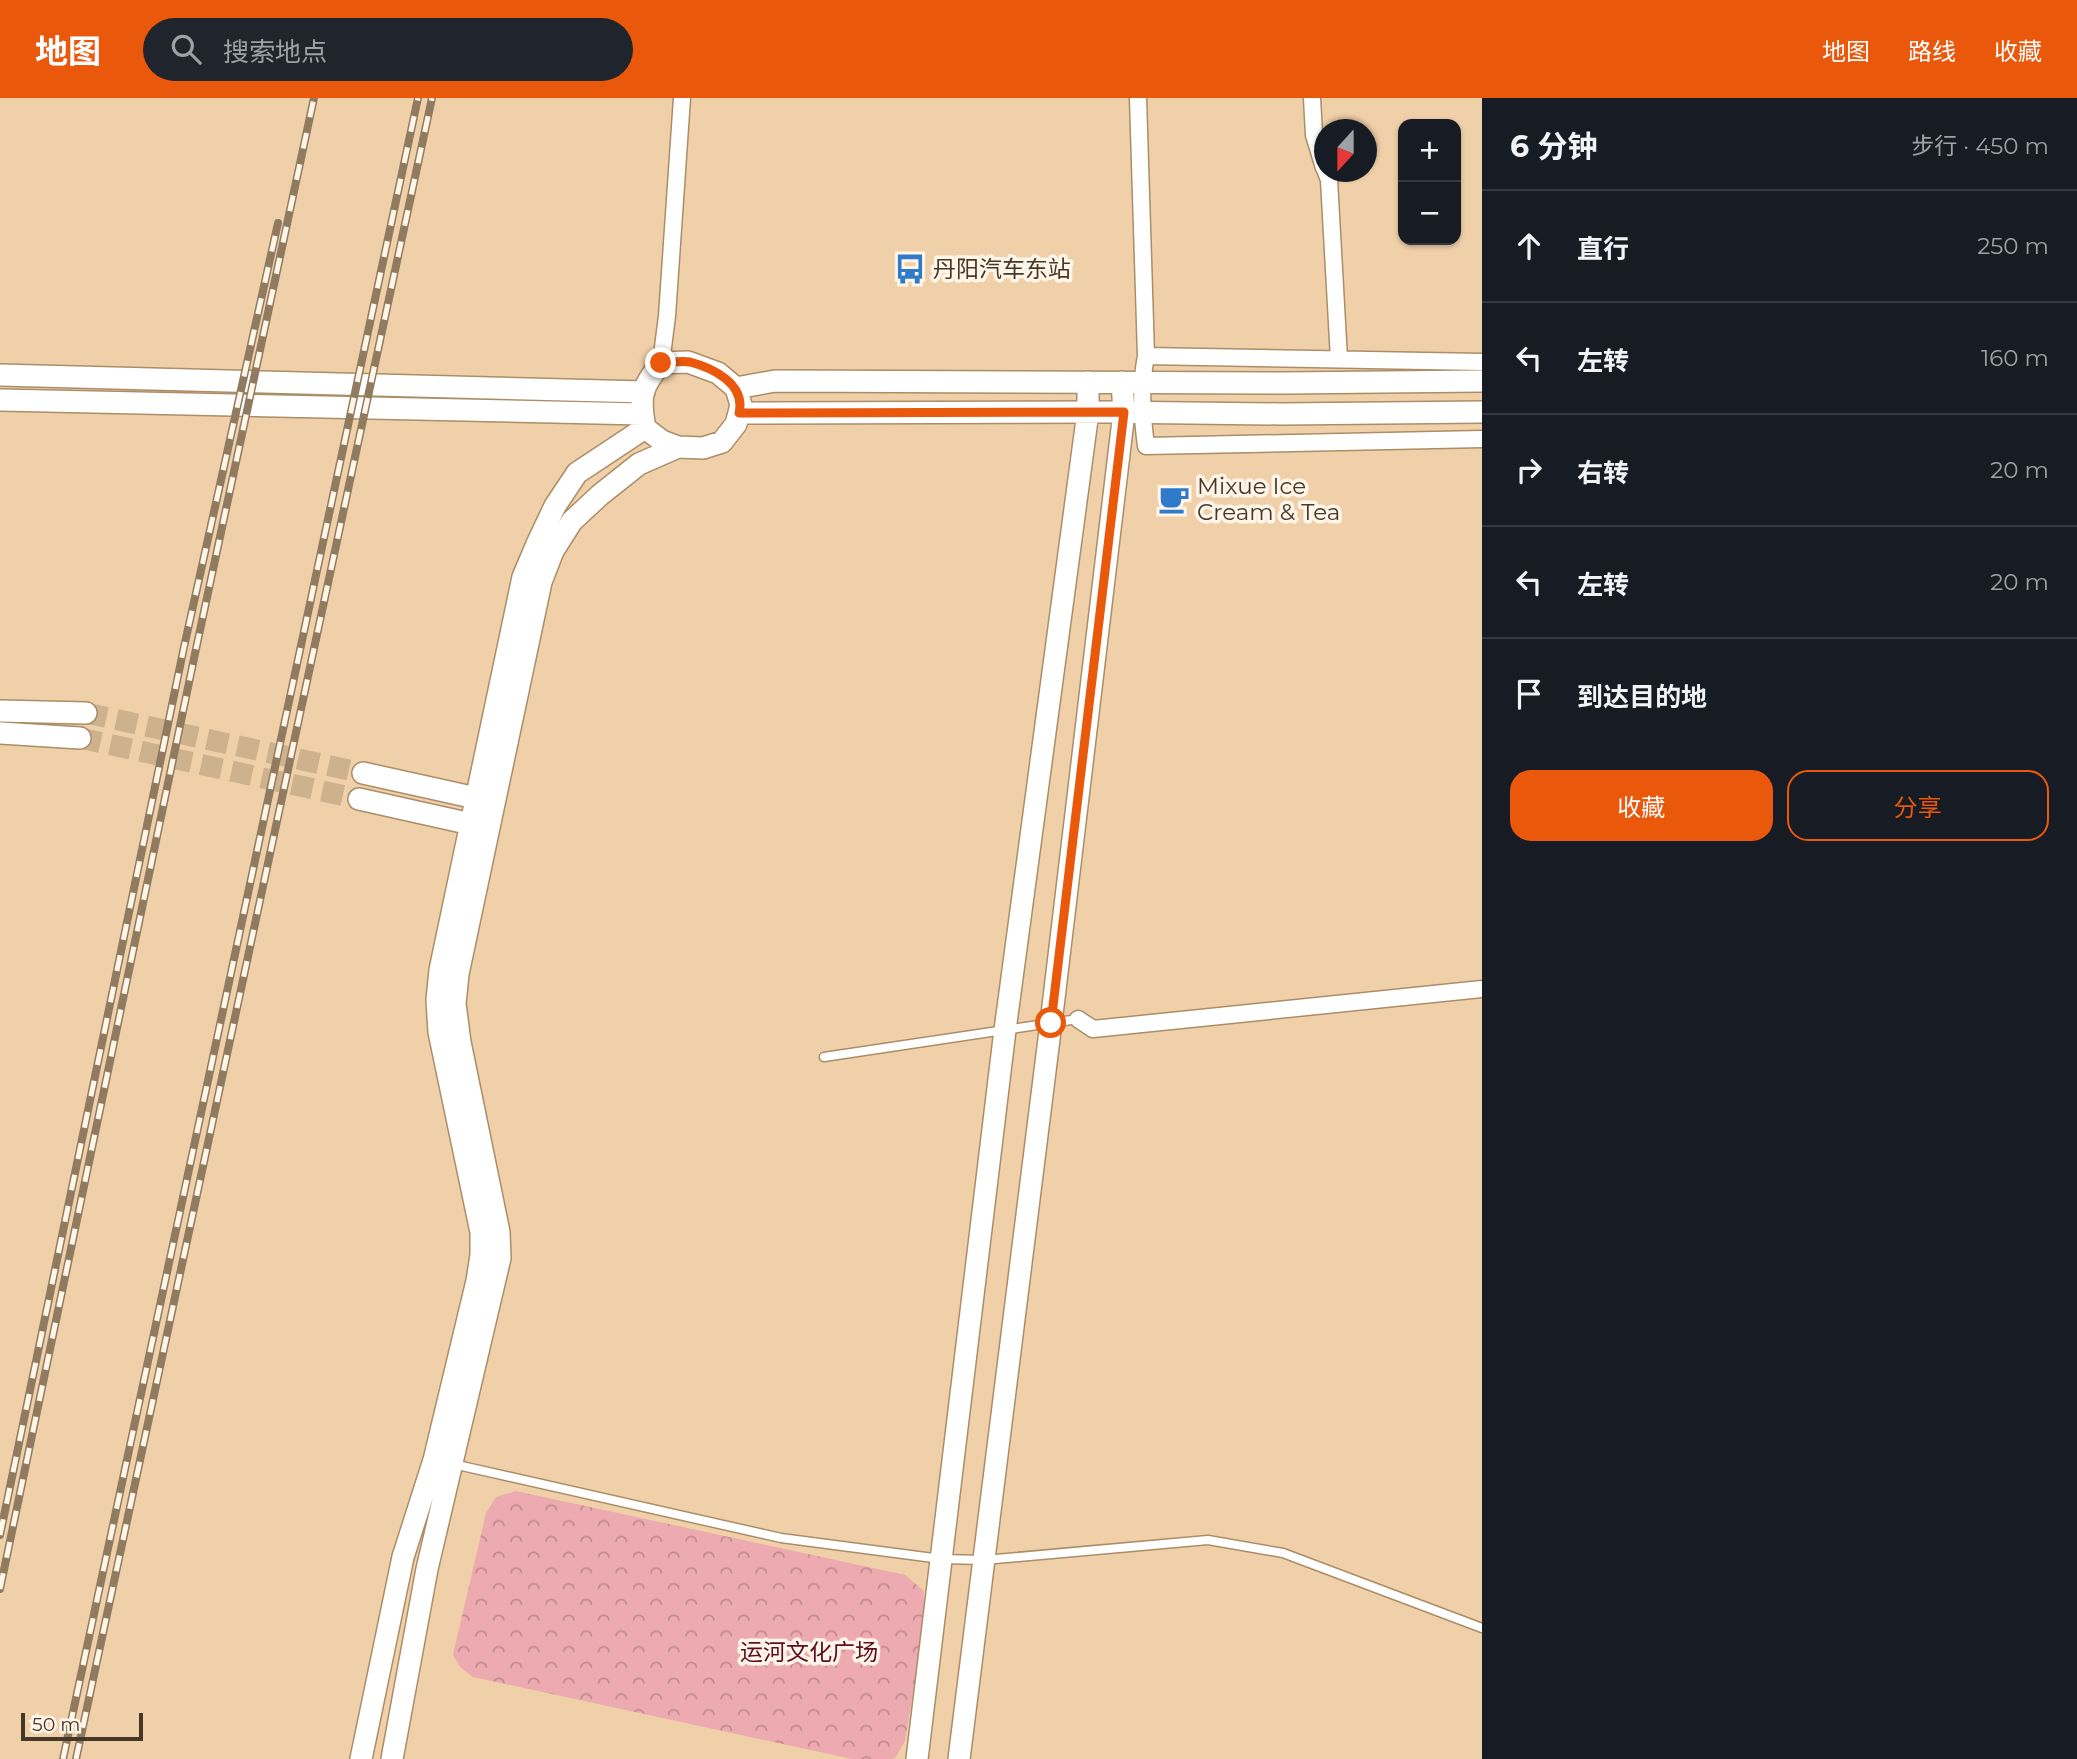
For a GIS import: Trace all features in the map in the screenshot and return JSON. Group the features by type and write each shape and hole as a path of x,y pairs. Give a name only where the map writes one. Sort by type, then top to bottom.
{"street":[{"path":"661,363 688,362 718,373 736,388 741,405 739,413 736,424 722,442 704,448 678,447 662,441 643,421 641,407 646,382 661,363 667,316 682,98"},
{"path":"959,1759 1051,1023 1133,412 1132,382 1146,356 1138,98"},
{"path":"1312,98 1314,135"},
{"path":"1329,182 1339,359"},
{"path":"1146,356 1482,362"},
{"path":"0,375 644,392"},
{"path":"736,388 775,381 1482,381"},
{"path":"916,1759 1005,1030 1088,412 1088,382"},
{"path":"0,400 643,421"},
{"path":"1133,412 1146,446 1482,439"},
{"path":"739,413 1482,412"},
{"path":"392,1759 428,1569 443,1462 481,1255 481,1232 439,1031 437,1000 440,970 523,577 555,506 577,473 643,421"},
{"path":"360,1759 403,1557 443,1462 500,1258 499,1233 460,1042 455,1004 457,974 541,582 553,551 572,521 639,464 678,447"},
{"path":"0,711 86,713"},
{"path":"0,733 80,738"},
{"path":"363,773 477,798 491,816"},
{"path":"359,799 471,824 491,816"},
{"path":"1078,1019 1093,1028 1482,989"}],"lane":[{"path":"824,1057 1078,1019"},
{"path":"443,1462 781,1538 941,1559 984,1560 1208,1540 1283,1553 1482,1628"}],"green space":[{"name":"运河文化广场","path":"516,1491 905,1575 923,1590 926,1613 905,1741 896,1757 852,1759 473,1677 460,1667 453,1655 486,1513 496,1497"}],"tunnel":[{"path":"86,713 363,773"},
{"path":"80,738 359,799"}],"railway":[{"path":"0,1589 314,98"},
{"path":"63,1759 418,98"},
{"path":"76,1759 432,98"},
{"path":"0,1535 184,647 278,223"}],"place":[{"name":"丹阳汽车东站","path":"910,269"},
{"name":"Mixue Ice Cream & Tea","path":"1174,499"}],"route":[{"path":"661,363 688,362 718,373 736,388 741,405 739,413 1124,412 1051,1023"}]}
